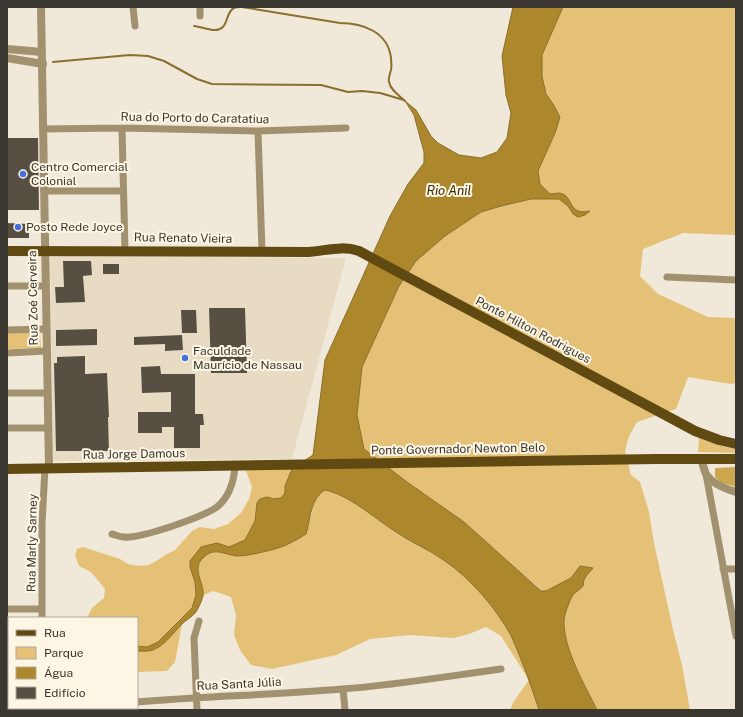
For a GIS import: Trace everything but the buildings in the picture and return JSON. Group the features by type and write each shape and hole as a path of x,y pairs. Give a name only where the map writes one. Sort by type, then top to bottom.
{"main road":[{"name":"Rua Renato Vieira","path":"7,251 308,252 350,248 358,251"},
{"name":"Ponte Hilton Rodrigues","path":"358,251 695,431 718,440 736,444"},
{"name":"Ponte Governador Newton Belo","path":"261,466 656,459 736,460"},
{"name":"Rua Jorge Damous","path":"7,469 261,466"},
{"path":"7,476 23,468"}],"street":[{"name":"Rua Zoé Cerveira","path":"41,7 48,428 47,468"},
{"path":"133,7 135,26"},
{"path":"200,7 200,16"},
{"path":"7,49 42,52"},
{"path":"7,58 43,64"},
{"path":"122,128 125,251"},
{"name":"Rua do Porto do Caratatiua","path":"43,129 122,128 258,131 346,128"},
{"path":"258,131 262,252"},
{"path":"44,191 123,191"},
{"path":"667,277 736,280"},
{"path":"7,286 45,286"},
{"path":"7,330 46,329"},
{"path":"7,353 46,351"},
{"path":"7,394 47,393"},
{"path":"7,428 48,428"},
{"path":"701,459 706,474 736,636"},
{"path":"112,534 124,538 135,537 177,524 213,509 225,498 234,477 235,466"},
{"name":"Rua Marly Sarney","path":"42,617 42,524 47,468"},
{"path":"706,474 721,487 736,492"},
{"path":"723,569 736,568"},
{"path":"7,609 42,609"},
{"path":"197,710 194,638 199,621"},
{"name":"Rua Santa Júlia","path":"138,702 196,697 343,689 501,669"},
{"path":"343,689 345,710"}],"shaded area":[{"name":"Faculdade Maurício de Nassau","path":"50,256 346,258 292,459 53,461"},
{"path":"736,467 736,487 720,482 715,477 715,468"}],"green space":[{"path":"563,7 736,7 736,235 683,233 643,249 640,276 658,294 708,317 736,318 736,383 731,384 688,377 676,409 637,422 629,436 625,451 631,475 640,482 649,512 654,543 682,665 690,710 597,710 574,664 569,651 564,626 565,614 571,599 581,587 593,568 580,566 571,578 546,591 542,591 464,522 407,482 364,449 357,415 362,367 399,286 416,261 445,236 481,212 501,206 531,199 559,199 568,206 573,214 578,217 585,215 588,211 577,211 567,197 560,193 550,194 540,184 538,171 555,133 553,104 546,94 542,76 542,55"},
{"path":"40,332 41,348 7,349 7,333"},
{"path":"699,438 725,447 736,449 736,453 698,452"},
{"path":"245,468 292,469 285,486 285,493 281,498 274,499 267,497 257,503 255,521 245,540 229,547 217,543 190,567 195,582 196,595 192,608 158,642 147,647 138,646 138,617 88,617 92,608 104,598 105,589 91,572 79,566 75,555 77,549 83,547 120,559 128,564 138,566 149,565 175,550 192,531 200,527 214,529 228,524 241,513 249,499 252,487"},
{"path":"325,490 343,497 362,508 401,536 439,557 464,576 498,615 514,645 528,679 501,636 486,627 454,638 410,635 370,639 336,655 272,669 251,665 240,650 234,635 236,615 231,597 213,591 203,595 199,564 206,554 213,552 248,555 291,544 305,529 311,516 314,501"},
{"path":"182,624 175,662 167,671 138,672 138,651 154,650 162,645"},
{"path":"529,680 539,710 510,710 514,701"}],"water":[{"name":"Rio Anil","path":"513,7 563,7 542,55 542,76 546,94 560,117 555,133 538,171 540,184 550,194 559,193 564,195 577,211 590,211 585,215 578,217 573,214 568,206 559,199 531,199 501,206 481,212 445,236 416,261 399,286 362,367 357,415 364,449 407,482 464,522 541,591 546,591 571,578 580,566 593,568 585,578 581,589 572,597 566,611 564,622 565,634 574,662 597,710 539,710 511,636 498,615 473,585 455,568 399,534 352,501 325,490 316,498 306,534 297,540 272,550 249,555 237,556 220,552 211,552 207,554 200,562 198,567 203,596 196,612 159,647 151,651 138,651 138,646 147,647 158,642 192,608 196,595 195,582 190,567 190,561 201,547 217,543 229,547 245,540 255,521 257,503 260,499 267,497 274,499 281,498 285,493 285,486 292,469 313,455 325,360 390,216 408,184 424,163 424,152 414,115 405,101 416,110 431,136 438,143 459,155 481,158 497,152 507,138 511,113 506,95 502,56"}],"waterway":[{"path":"194,26 218,30 224,25 231,10 240,7"},
{"path":"242,7 340,23 349,23 365,27 373,31 380,36 389,49 391,58 389,82 393,90 405,101"},
{"path":"53,62 130,55 148,56 164,61 197,79 212,84 321,85 348,92 362,91 380,93 404,100"}],"place":[{"name":"Centro Comercial Colonial","path":"23,174"},
{"name":"Posto Rede Joyce","path":"18,227"},
{"name":"Faculdade Maurício de Nassau","path":"185,358"}]}
